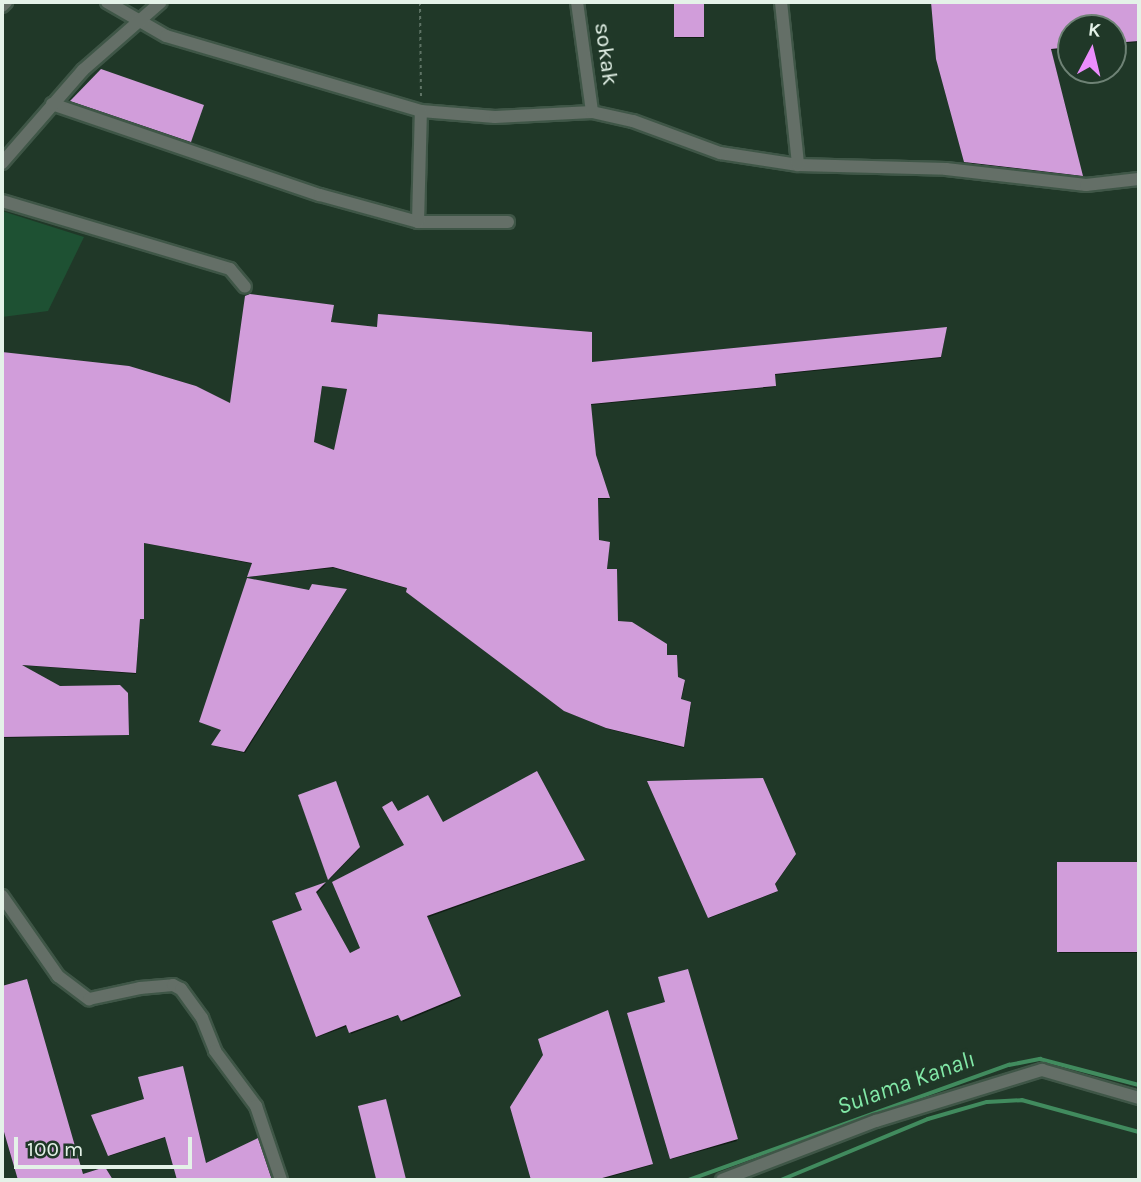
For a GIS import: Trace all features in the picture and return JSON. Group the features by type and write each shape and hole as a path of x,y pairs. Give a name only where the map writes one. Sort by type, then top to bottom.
{"street":[{"path":"2,6 6,2"},
{"path":"107,2 136,22 283,74 421,111 495,117 592,112 633,121 720,153 798,165 946,169 1086,185 1139,178"},
{"path":"2,163 52,104 136,22 161,2"},
{"name":"sokak","path":"577,2 592,112"},
{"path":"782,2 798,165"},
{"path":"52,104 320,195 418,222 508,222"},
{"path":"418,222 421,111"},
{"path":"2,201 230,270 245,287"},
{"path":"2,896 58,976 89,999 140,988 173,985 181,989 202,1018 215,1051 256,1106 281,1180"},
{"path":"722,1180 876,1121 1042,1070 1139,1098"}],"path":[{"path":"420,2 421,111"}],"green space":[{"path":"2,211 84,237 48,311 2,317"}],"building":[{"path":"674,2 704,2 704,37 674,37"},
{"path":"931,2 1139,2 1139,41 1127,42 1127,14 1057,14 1057,48 1051,49 1057,84 1060,84 1083,176 964,162 936,59"},
{"path":"101,69 204,105 191,142 70,101"},
{"path":"250,294 334,305 331,322 377,327 378,314 592,332 592,362 947,327 941,357 775,374 776,386 591,404 596,455 610,498 598,498 599,540 610,542 607,569 617,569 618,621 632,622 667,644 667,655 677,655 678,677 685,680 681,699 691,702 684,747 606,728 564,711 406,592 407,588 333,567 247,577 252,563 144,543 144,619 140,619 136,673 22,665 60,686 120,685 128,693 129,735 2,737 2,352 129,366 196,386 230,403 245,296","holes":["322,386 347,389 334,450 314,442"]},
{"path":"247,578 309,590 312,584 347,589 244,752 211,745 221,730 199,722"},
{"path":"537,771 585,860 427,916 461,996 401,1021 398,1015 349,1033 346,1025 316,1037 272,921 302,910 295,893 326,882 316,892 350,953 360,948 332,882 404,845 382,807 392,801 398,811 428,795 443,822"},
{"path":"763,778 796,854 775,884 778,891 708,918 647,781"},
{"path":"336,781 360,847 328,880 298,795"},
{"path":"1057,862 1139,862 1139,952 1057,952"},
{"path":"688,969 738,1139 670,1159 627,1013 665,1002 658,977"},
{"path":"27,979 83,1174 105,1167 113,1180 18,1180 2,1125 2,986"},
{"path":"608,1010 653,1164 595,1180 531,1180 510,1107 543,1055 538,1039"},
{"path":"183,1066 206,1163 258,1138 272,1180 177,1180 165,1137 108,1156 91,1115 144,1099 138,1077"},
{"path":"386,1099 406,1180 376,1180 358,1106"}],"waterway":[{"name":"Sulama Kanalı","path":"689,1180 1009,1065 1040,1059 1139,1085"},
{"path":"781,1180 928,1119 987,1102 1022,1100 1139,1132"}]}
